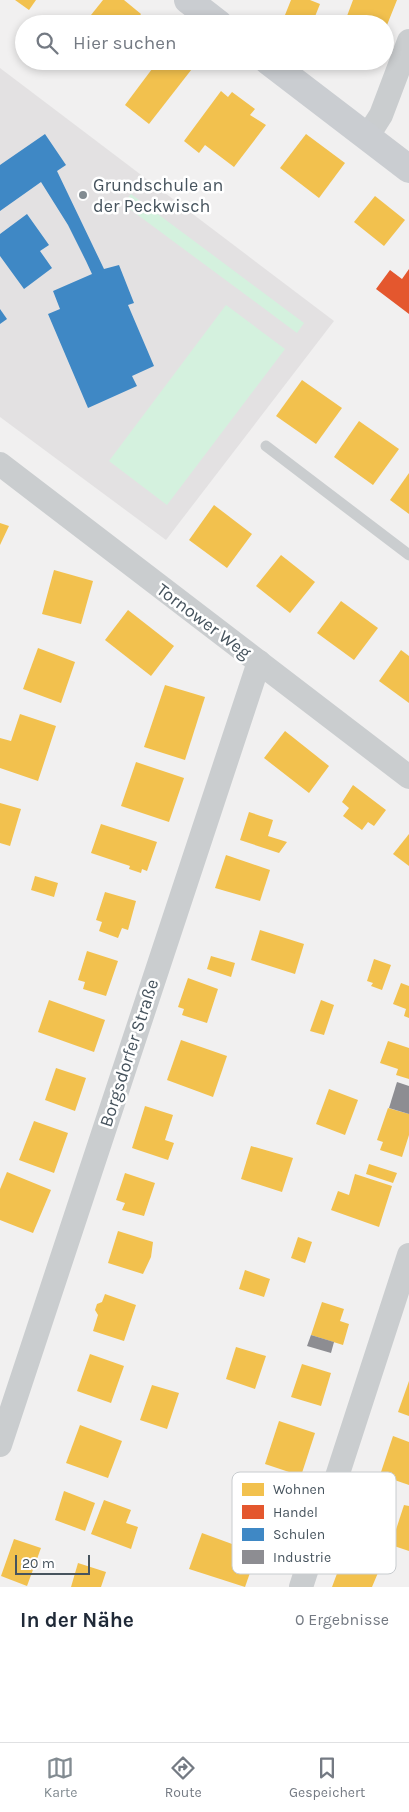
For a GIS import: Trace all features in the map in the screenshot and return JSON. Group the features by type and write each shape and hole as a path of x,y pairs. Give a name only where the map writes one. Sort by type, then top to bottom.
{"main road":[{"path":"188,0 207,15"},
{"path":"280,70 409,169"}],"street":[{"path":"367,137 381,114 409,41"},
{"name":"Tornower Weg","path":"0,464 409,777"},
{"name":"Borgsdorfer Straße","path":"0,1445 259,662"},
{"path":"338,1472 409,1255"},
{"path":"301,1587 305,1574"}],"lane":[{"path":"266,446 409,555"}],"shaded area":[{"name":"Grundschule an der Peckwisch","path":"0,68 334,321 166,540 0,417"}],"green space":[{"path":"131,194 304,323 297,333 123,204"},
{"path":"226,305 285,349 167,505 109,461"}],"building: Wohnen":[{"path":"15,0 36,0 29,10"},
{"path":"103,0 124,0 141,14 140,15 91,15"},
{"path":"291,0 310,0 320,4 316,15 285,15"},
{"path":"353,0 397,0 391,15 347,15"},
{"path":"151,70 191,70 149,124 125,105"},
{"path":"221,91 228,97 232,92 255,109 250,115 266,125 234,167 205,145 199,153 184,141"},
{"path":"306,134 345,163 319,198 280,168"},
{"path":"375,196 405,220 384,246 354,222"},
{"path":"302,380 342,408 316,444 276,416"},
{"path":"359,421 399,449 373,485 334,457"},
{"path":"409,473 409,514 390,500"},
{"path":"214,505 252,534 227,568 189,540"},
{"path":"0,523 9,526 0,545"},
{"path":"281,555 315,582 290,613 256,586"},
{"path":"54,570 93,581 81,624 42,614"},
{"path":"341,601 378,628 354,660 317,633"},
{"path":"128,610 174,646 151,676 105,640"},
{"path":"38,648 75,662 61,703 23,689"},
{"path":"401,650 409,656 409,703 379,681"},
{"path":"165,685 205,697 185,760 144,747"},
{"path":"20,714 56,726 38,781 0,768 0,738 11,741"},
{"path":"285,731 329,766 309,793 264,758"},
{"path":"136,762 184,778 169,822 121,806"},
{"path":"353,785 386,810 374,826 368,822 362,830 343,816 349,808 342,802"},
{"path":"0,803 21,809 10,846 0,843"},
{"path":"249,812 273,820 268,836 287,842 279,853 240,840"},
{"path":"101,824 157,842 147,871 142,869 141,873 129,869 130,866 91,853"},
{"path":"409,834 409,866 393,854"},
{"path":"226,855 270,870 260,901 215,888"},
{"path":"35,876 58,883 54,897 31,890"},
{"path":"105,892 136,901 128,930 122,928 118,938 99,931 102,922 96,920"},
{"path":"260,930 304,944 295,974 251,960"},
{"path":"87,951 118,961 106,996 83,989 85,982 78,980"},
{"path":"211,956 235,963 231,977 207,969"},
{"path":"374,959 391,965 382,990 371,986 373,983 367,981"},
{"path":"188,978 218,989 207,1023 182,1015 184,1009 178,1007"},
{"path":"401,983 409,986 409,1018 404,1016 406,1009 393,1004"},
{"path":"49,1000 105,1020 94,1052 38,1032"},
{"path":"321,1000 334,1005 324,1035 310,1031"},
{"path":"181,1040 227,1056 213,1097 167,1080"},
{"path":"388,1041 409,1048 409,1079 396,1075 398,1069 380,1063"},
{"path":"56,1068 86,1078 75,1111 45,1100"},
{"path":"329,1089 358,1100 345,1135 316,1124"},
{"path":"145,1106 173,1115 165,1140 174,1143 168,1160 132,1148"},
{"path":"388,1108 409,1114 409,1135 402,1157 380,1150 383,1142 377,1140"},
{"path":"34,1121 68,1133 54,1173 19,1160"},
{"path":"251,1146 293,1158 282,1192 241,1179"},
{"path":"369,1164 397,1173 393,1183 366,1174"},
{"path":"7,1172 51,1190 33,1233 0,1220 0,1189"},
{"path":"125,1173 155,1183 144,1216 122,1210 125,1203 116,1200"},
{"path":"355,1174 392,1186 379,1227 331,1210 338,1191 349,1195"},
{"path":"118,1231 153,1242 151,1257 143,1274 108,1263"},
{"path":"298,1237 312,1242 305,1263 291,1258"},
{"path":"245,1270 270,1279 264,1297 239,1289"},
{"path":"105,1294 136,1305 124,1341 93,1331 98,1315 95,1310 97,1304 102,1302"},
{"path":"322,1302 344,1309 340,1321 349,1324 343,1345 311,1335"},
{"path":"236,1347 266,1356 255,1389 226,1379"},
{"path":"90,1354 124,1366 111,1403 77,1391"},
{"path":"302,1364 331,1373 321,1406 291,1397"},
{"path":"409,1381 409,1416 398,1412"},
{"path":"152,1385 179,1393 167,1429 140,1420"},
{"path":"279,1421 315,1433 302,1472 289,1472 265,1464"},
{"path":"80,1425 122,1441 108,1478 66,1463"},
{"path":"393,1436 409,1442 409,1485 396,1481 396,1472 381,1472"},
{"path":"64,1491 95,1503 85,1531 55,1520"},
{"path":"104,1500 131,1510 126,1523 138,1527 131,1549 91,1534"},
{"path":"404,1505 409,1506 409,1551 396,1547 396,1530"},
{"path":"202,1533 232,1544 232,1574 250,1574 245,1587 189,1569"},
{"path":"14,1539 41,1548 27,1586 1,1576"},
{"path":"78,1563 106,1572 101,1587 71,1587"},
{"path":"337,1574 377,1574 372,1587 332,1587"}],"building: Handel":[{"path":"409,269 409,314 376,289 390,270 402,279"}],"building: Schulen":[{"path":"45,134 66,165 57,171 104,269 119,265 134,303 128,305 154,366 132,376 137,386 88,408 48,314 60,309 53,291 92,274 68,225 41,182 0,211 0,165"},
{"path":"27,214 49,245 40,251 52,268 24,289 0,256 0,234"},
{"path":"0,309 7,319 0,324"}],"building: Industrie":[{"path":"397,1082 409,1086 409,1114 389,1108"},
{"path":"311,1335 334,1342 331,1353 307,1346"}],"place":[{"name":"Grundschule an der Peckwisch","path":"83,195"}]}
